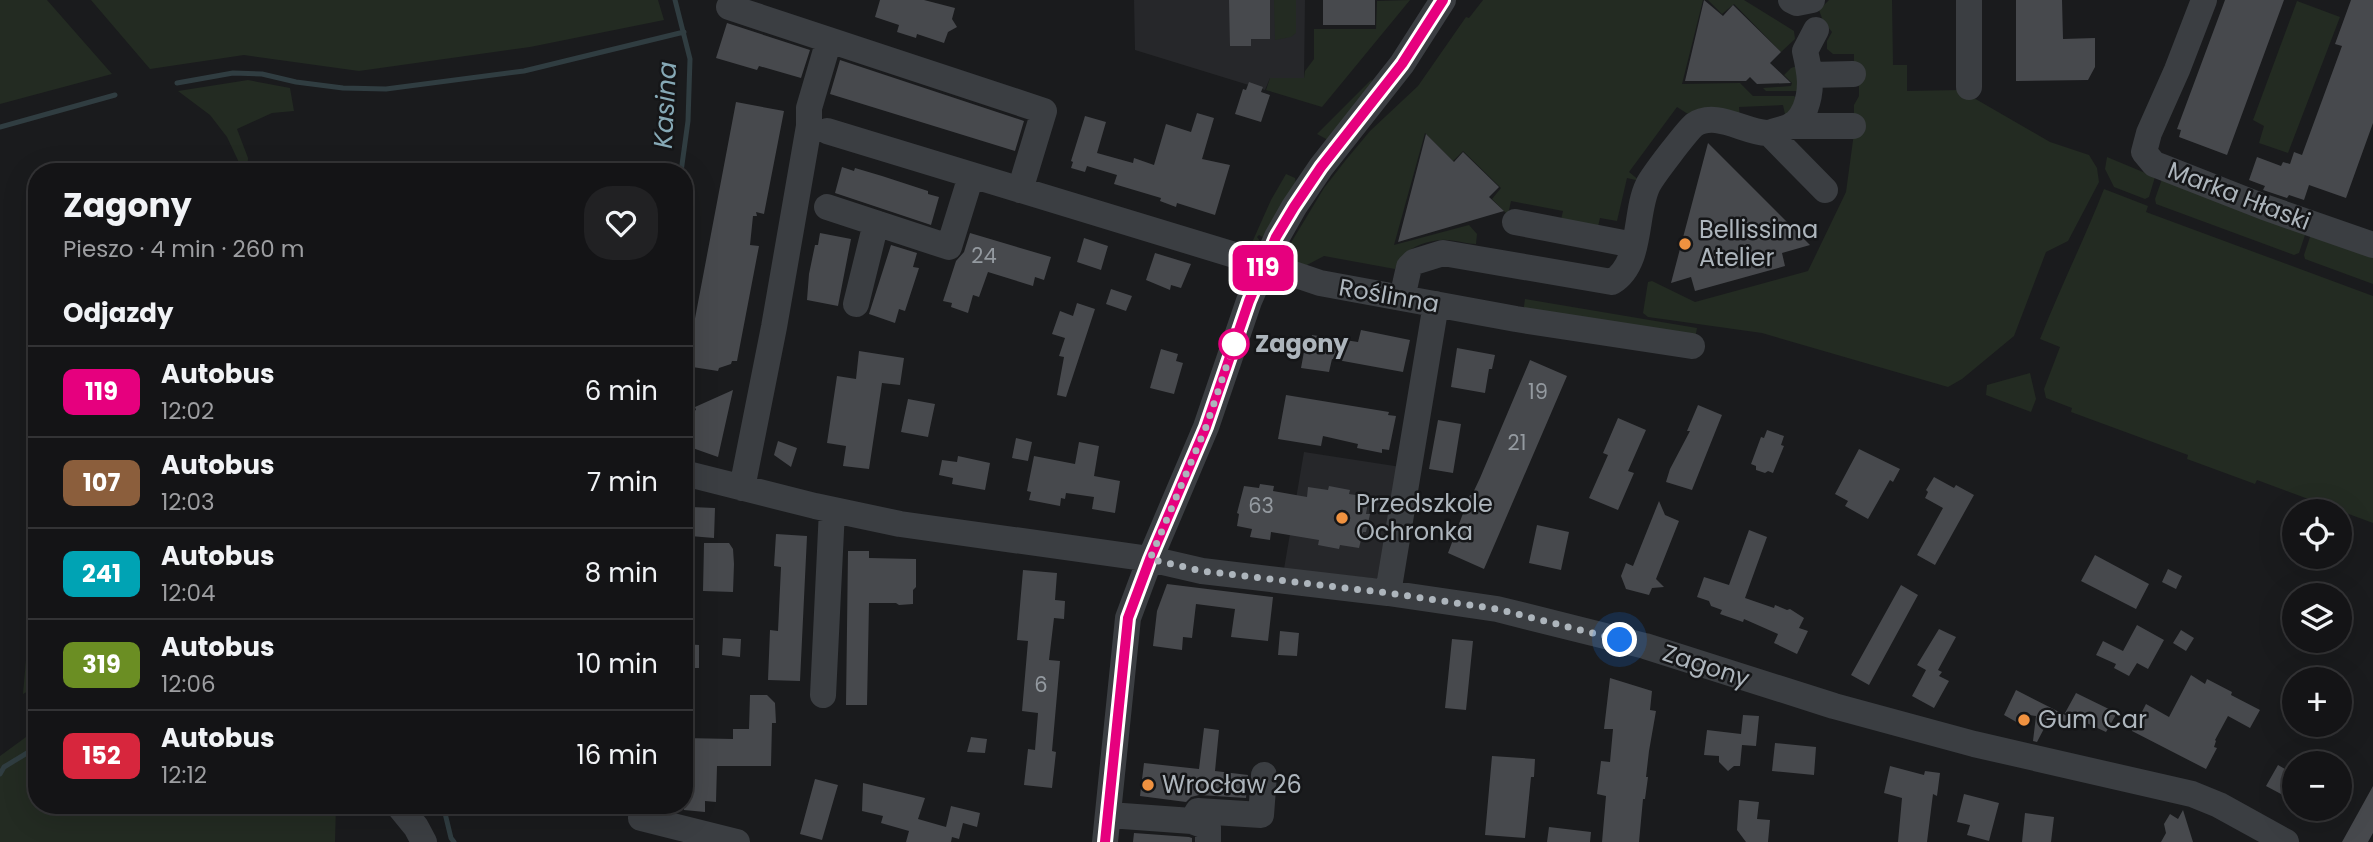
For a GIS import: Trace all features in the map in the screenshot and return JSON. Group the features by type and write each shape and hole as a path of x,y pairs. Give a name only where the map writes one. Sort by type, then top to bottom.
{"street":[{"path":"1105,842 1125,636 1132,603 1206,427 1249,301 1264,264 1294,207 1321,167 1402,64 1443,0"},
{"path":"1969,0 1969,87"},
{"name":"Marka Hłaski","path":"2204,0 2149,133 2144,152 2154,164 2264,207 2373,245"},
{"path":"729,7 1044,111 1022,183"},
{"path":"1781,130 1801,117 1810,94 1811,75 1805,51 1816,30"},
{"path":"742,488 776,319 810,108 829,40"},
{"path":"1811,75 1853,74"},
{"path":"1402,298 1409,268 1422,259 1443,253 1612,282 1626,269 1648,185 1694,125 1707,120 1722,121 1749,130 1781,130 1853,125"},
{"path":"1781,130 1825,190"},
{"name":"Roślinna","path":"827,131 971,176 1022,183 1320,283 1516,319 1692,346"},
{"path":"827,207 949,247 971,176"},
{"path":"1515,222 1634,245"},
{"path":"856,304 876,223"},
{"path":"1388,593 1436,304"},
{"name":"Zagony","path":"693,475 832,510 900,524 1150,559 1202,571 1497,609 1645,646 1872,717 1974,744 2163,786 2219,805 2287,842"},
{"path":"823,695 832,510"},
{"path":"1109,815 1200,832 1198,811 1261,815 1264,775"},
{"path":"405,814 424,842"},
{"path":"641,818 737,842"}],"shaded area":[{"path":"0,0 47,0 112,74 0,104"},
{"path":"91,0 658,0 664,20 530,47 359,71 244,55 150,69"},
{"path":"1134,0 1305,0 1304,78 1270,78 1265,90 1135,50"},
{"path":"1274,0 1296,0 1296,33 1291,37 1275,40"},
{"path":"1410,0 1322,107 1266,90 1270,78 1304,78 1305,71 1314,59 1314,29 1376,29 1377,1"},
{"path":"1483,0 1703,0 1682,84 1740,83 1753,96 1796,98 1791,111 1785,114 1783,105 1739,107 1740,120 1691,116 1677,107 1629,172 1640,181 1627,178 1617,221 1600,218 1597,231 1560,224 1563,211 1511,201 1508,215 1492,199 1501,188 1463,151 1453,161 1425,133 1394,245 1469,225 1477,234 1476,244 1445,240 1427,242 1407,252 1395,269 1324,256 1305,266 1294,260 1289,249 1292,241 1324,188 1370,131 1418,86 1466,17 1469,18"},
{"path":"1708,0 1744,0 1794,31 1795,39 1781,52 1734,4 1722,14"},
{"path":"1829,0 1892,0 1893,65 1907,65 1907,91 1960,90 2050,142 2089,155 2097,168 2099,182 2068,241 2046,252 2014,336 1962,379 1948,387 1762,333 1648,317 1643,313 1648,282 1652,281 1695,302 1808,271 1846,192 1854,133 1854,105 1859,96 1859,67 1854,67 1854,54 1833,54 1827,49 1827,41 1832,32 1823,21 1819,10"},
{"path":"2297,1 2340,17 2288,153 2259,143 2264,126 2253,120"},
{"path":"1797,66 1798,91 1766,91 1763,88 1791,86 1792,83 1784,75"},
{"path":"248,80 290,88 294,111 272,113 237,129 248,158 248,163 239,163 227,137 210,115 178,91"},
{"path":"1371,80 1374,82 1328,140 1317,134"},
{"path":"2107,157 2155,177 2149,197 2145,199 2114,187 2105,169"},
{"path":"1286,174 1295,178 1296,183 1264,238 1259,235 1257,237 1260,241 1250,247 1271,200"},
{"path":"2162,179 2306,232 2299,253 2294,255 2156,204 2155,199"},
{"path":"2104,189 2148,206 2146,212 2373,296 2373,523 2352,515 2352,499 2308,499 2257,480 2255,484 2187,459 2188,455 2071,412 2072,408 2046,398 2044,389 2060,347 2040,339"},
{"path":"2311,234 2373,257 2373,284 2305,259"},
{"path":"1525,299 1697,328 1695,339 1523,313"},
{"path":"2030,373 2036,399 2031,412 1986,395 1987,385"},
{"name":"Przedszkole Ochronka","path":"1304,452 1401,467 1380,579 1284,569"},
{"path":"28,637 28,691 23,694"},
{"path":"28,736 28,814 336,814 335,842 0,842 0,756"}],"building":[{"path":"880,0 924,0 955,8 952,19 957,27 948,32 944,43 917,34 916,38 897,32 899,25 875,17"},
{"path":"1229,0 1270,0 1270,39 1251,39 1251,46 1230,46"},
{"path":"1323,0 1375,0 1375,25 1323,25"},
{"path":"1704,0 1723,16 1733,5 1781,52 1770,63 1791,83 1757,84 1750,77 1746,81 1685,81"},
{"path":"2016,0 2062,0 2063,39 2095,38 2095,67 2088,80 2016,81"},
{"path":"2225,0 2284,0 2227,155 2179,137 2181,130 2177,129"},
{"path":"2351,0 2373,0 2373,123 2346,198 2309,185 2304,200 2263,190 2265,186 2249,180 2257,157 2281,166 2283,162 2290,164 2294,152 2302,155 2342,46 2335,44"},
{"path":"727,23 810,50 801,78 759,66 757,70 716,58"},
{"path":"840,60 1024,121 1015,151 830,94"},
{"path":"1249,82 1263,87 1261,92 1270,95 1261,122 1235,114 1243,89 1246,90"},
{"path":"736,102 784,111 764,214 756,212 757,216 753,216 750,245 759,246 737,361 732,361 718,371 693,367 693,329"},
{"path":"1197,113 1214,118 1202,159 1230,165 1215,215 1177,203 1176,207 1160,201 1161,198 1114,184 1117,175 1087,166 1085,172 1071,168 1085,116 1106,122 1097,153 1133,163 1134,158 1154,165 1166,124 1191,132"},
{"path":"1426,134 1454,162 1463,152 1499,187 1489,197 1504,211 1398,242"},
{"path":"1708,143 1810,245 1782,253 1785,266 1695,291 1691,277 1671,283"},
{"path":"842,167 882,176 939,197 931,225 835,193"},
{"path":"820,233 851,239 838,306 807,300 809,274"},
{"path":"970,233 1051,257 1044,280 1035,277 1033,286 988,272 979,297 973,295 968,313 951,307 952,303 943,301 956,261 964,252"},
{"path":"1084,238 1108,246 1101,270 1077,262"},
{"path":"891,245 917,253 913,267 919,268 905,311 899,309 895,323 869,314"},
{"path":"1155,253 1191,264 1181,288 1171,285 1170,290 1146,280"},
{"path":"1111,289 1132,296 1126,311 1106,304"},
{"path":"1077,303 1095,309 1066,397 1057,395 1064,357 1059,356 1065,338 1052,334 1060,311 1073,316"},
{"path":"1361,330 1410,340 1403,372 1332,359 1329,372 1301,368 1305,346 1310,347 1312,335 1358,342"},
{"path":"1457,348 1495,355 1492,369 1489,369 1485,393 1451,387"},
{"path":"1161,349 1178,354 1176,361 1183,363 1174,394 1150,388"},
{"path":"859,351 904,358 900,385 882,383 869,469 843,466 846,446 827,443 837,376 856,379"},
{"path":"1530,360 1567,376 1484,569 1448,553 1470,495 1480,478"},
{"path":"733,390 718,457 693,448 695,407"},
{"path":"1286,395 1389,412 1388,415 1396,416 1389,450 1382,449 1382,453 1357,448 1358,444 1323,436 1321,446 1278,439"},
{"path":"908,399 935,404 928,437 901,432"},
{"path":"1698,405 1722,415 1692,490 1666,482 1690,431 1687,431"},
{"path":"1618,418 1646,430 1628,471 1634,473 1618,510 1589,498 1608,455 1603,453"},
{"path":"1438,420 1461,424 1453,473 1429,469"},
{"path":"1767,430 1784,436 1781,445 1784,446 1773,473 1756,470 1756,466 1751,464 1761,437 1764,438"},
{"path":"1016,438 1032,442 1028,461 1012,458"},
{"path":"778,441 797,448 791,467 774,455"},
{"path":"1079,442 1099,446 1094,476 1120,481 1115,513 1092,509 1094,497 1066,493 1065,499 1061,498 1060,506 1029,500 1031,492 1027,491 1034,456 1075,464"},
{"path":"1859,449 1900,469 1893,482 1890,480 1868,519 1845,506 1848,501 1835,494"},
{"path":"958,456 990,463 985,490 952,484 953,478 939,475 942,460 957,462"},
{"path":"1934,477 1974,495 1935,565 1917,555 1943,508 1925,498 1928,492 1926,490"},
{"path":"1260,484 1274,486 1273,491 1307,497 1308,487 1328,490 1329,486 1350,490 1349,494 1369,497 1366,514 1370,514 1359,548 1340,545 1339,549 1318,545 1319,540 1271,532 1270,540 1250,537 1252,529 1237,526 1237,513 1244,486 1259,488"},
{"path":"1659,501 1665,515 1679,521 1656,579 1664,587 1652,588 1649,595 1626,589 1621,576 1626,563 1633,566"},
{"path":"693,507 715,508 714,538 693,536"},
{"path":"1537,525 1569,532 1561,570 1529,563"},
{"path":"1749,530 1767,537 1745,598 1774,608 1775,605 1790,609 1804,618 1799,628 1808,631 1797,654 1774,643 1778,634 1744,619 1743,622 1720,614 1722,610 1697,597 1704,577 1729,585"},
{"path":"776,534 807,536 800,681 768,680 770,630 778,631 781,567 774,566"},
{"path":"704,543 729,543 733,549 733,592 703,591"},
{"path":"848,551 869,551 869,558 916,559 913,604 869,603 867,705 846,705"},
{"path":"2095,555 2149,584 2136,609 2081,581"},
{"path":"2168,569 2182,576 2176,589 2162,582"},
{"path":"1023,570 1057,573 1055,600 1065,601 1064,619 1054,618 1049,660 1060,661 1052,751 1056,752 1052,788 1024,785 1028,749 1035,750 1038,713 1022,711 1028,641 1017,640"},
{"path":"1167,584 1273,597 1268,641 1231,637 1235,609 1196,604 1192,638 1183,637 1182,650 1153,646 1157,611"},
{"path":"1901,585 1918,595 1869,685 1851,675"},
{"path":"2137,625 2164,640 2148,669 2137,663 2129,676 2114,668 2116,664 2096,655 2103,641 2123,651"},
{"path":"1939,629 1956,637 1938,670 1942,672 1939,676 1949,681 1934,708 1912,696 1926,670 1917,665"},
{"path":"2181,630 2194,638 2186,651 2173,643"},
{"path":"1280,631 1299,633 1297,656 1278,655"},
{"path":"723,638 741,639 740,657 722,655"},
{"path":"1452,639 1473,641 1466,710 1445,708"},
{"path":"693,645 699,645 699,668 693,668"},
{"path":"2191,675 2205,684 2207,679 2260,710 2250,728 2228,716 2215,740 2214,747 2217,748 2206,769 2132,731 2146,704 2169,717"},
{"path":"1610,678 1652,691 1650,710 1656,711 1639,842 1602,842 1606,796 1597,794 1601,761 1610,762 1613,729 1604,729"},
{"path":"2016,690 2075,720 2074,723 2049,719 2037,742 2033,741 2036,716 2023,714 2020,724 2004,715"},
{"path":"2076,693 2117,713 2106,732 2065,713"},
{"path":"750,695 767,695 775,703 776,723 772,723 771,766 717,766 716,802 705,801 705,812 693,811 693,738 733,739 733,729 749,729"},
{"path":"1743,715 1759,716 1756,746 1742,745 1740,766 1734,766 1728,771 1719,762 1719,756 1704,755 1707,730 1741,734"},
{"path":"1204,728 1219,730 1215,771 1248,775 1246,798 1199,795 1186,802 1140,796 1144,763 1199,769"},
{"path":"971,737 987,739 985,753 967,752"},
{"path":"1775,743 1816,747 1814,775 1772,771"},
{"path":"1492,756 1535,759 1525,838 1485,835"},
{"path":"2278,765 2282,767 2282,795 2266,786"},
{"path":"1890,766 1924,775 1925,771 1940,773 1937,796 1933,794 1927,842 1898,842 1902,798 1884,793"},
{"path":"815,779 838,785 822,840 800,834"},
{"path":"863,783 925,798 918,819 946,827 951,806 980,813 977,827 963,823 959,839 952,837 951,842 906,842 909,831 881,823 883,816 862,811"},
{"path":"2373,786 2373,833 2368,842 2342,842"},
{"path":"1964,794 1999,803 1989,841 1967,835 1970,825 1957,822"},
{"path":"1739,800 1759,802 1757,819 1770,820 1768,842 1746,842 1737,830"},
{"path":"2183,810 2193,842 2161,842 2166,833 2164,824 2170,814 2178,819"},
{"path":"2025,813 2054,817 2051,842 2022,842"},
{"path":"1549,827 1591,832 1590,842 1547,842"},
{"path":"1134,833 1189,837 1192,842 1133,842"}],"waterway":[{"name":"Kasina","path":"675,0 690,59 688,121 682,163"},
{"path":"177,83 233,73 262,74 343,88 386,89 524,71 684,32"},
{"path":"0,127 115,95"},
{"path":"0,774 4,767 28,752"},
{"name":"Kasina","path":"445,814 454,842"}],"bus line":[{"name":"119","path":"1105,842 1128,618 1168,514 1206,427 1249,301 1276,237 1294,207 1321,167 1402,64 1443,0"}],"place":[{"name":"Bellissima Atelier","path":"1685,244"},
{"name":"Zagony","path":"1234,344"},
{"name":"Przedszkole Ochronka","path":"1342,518"},
{"name":"Gum Car","path":"2024,720"},
{"name":"Wrocław 26","path":"1148,785"}],"route":[{"path":"1234,344 1236,338 1206,427 1150,559 1202,571 1497,609 1620,640"}]}
